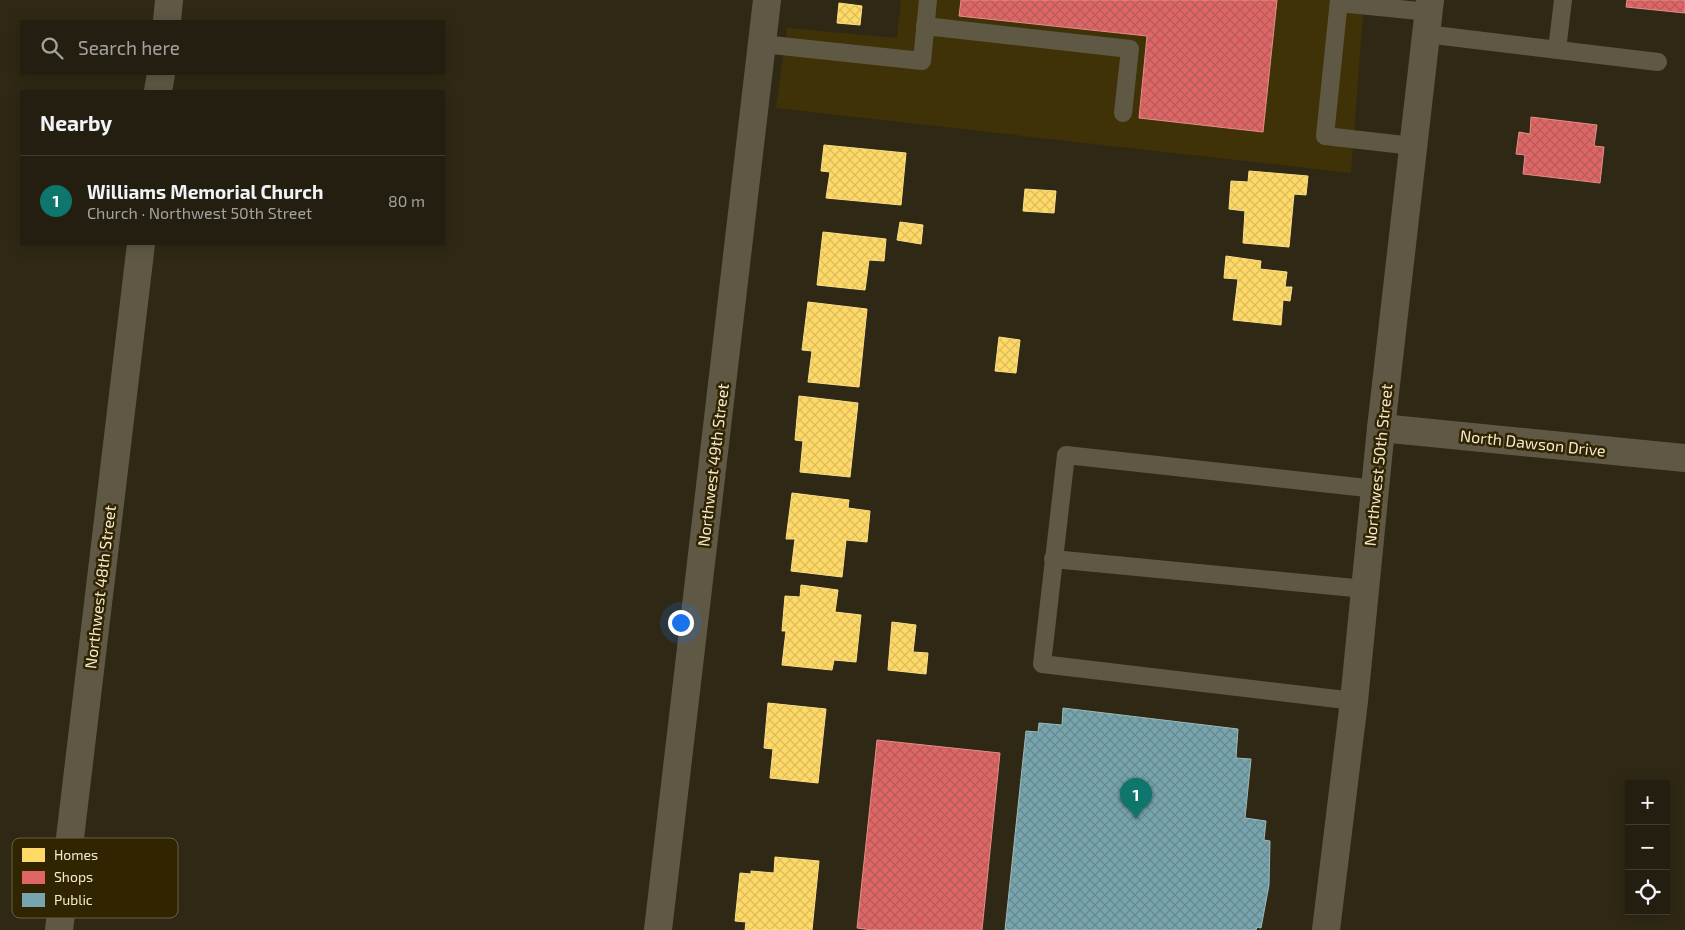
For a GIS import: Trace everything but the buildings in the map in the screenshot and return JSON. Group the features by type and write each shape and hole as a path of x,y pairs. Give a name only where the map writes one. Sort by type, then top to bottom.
{"street":[{"path":"167,20 169,0"},
{"name":"Northwest 49th Street","path":"658,930 767,0"},
{"name":"Northwest 50th Street","path":"1326,930 1354,701 1381,428 1428,15"},
{"path":"158,90 160,75"},
{"name":"Northwest 48th Street","path":"70,838 141,245"},
{"name":"North Dawson Drive","path":"1381,428 1685,458"}],"lane":[{"path":"762,44 922,61 928,0"},
{"path":"1557,50 1562,0"},
{"path":"1413,146 1325,136 1339,2 1428,15 1557,50 1658,62"},
{"path":"925,26 1130,48 1123,113"},
{"path":"1354,701 1042,664 1066,455 1376,489"},
{"path":"1053,559 1365,588"}],"shaded area":[{"path":"901,0 1364,0 1351,173 776,108 787,28 897,38"}],"place":[{"name":"Williams Memorial Church","path":"1136,819"}]}
